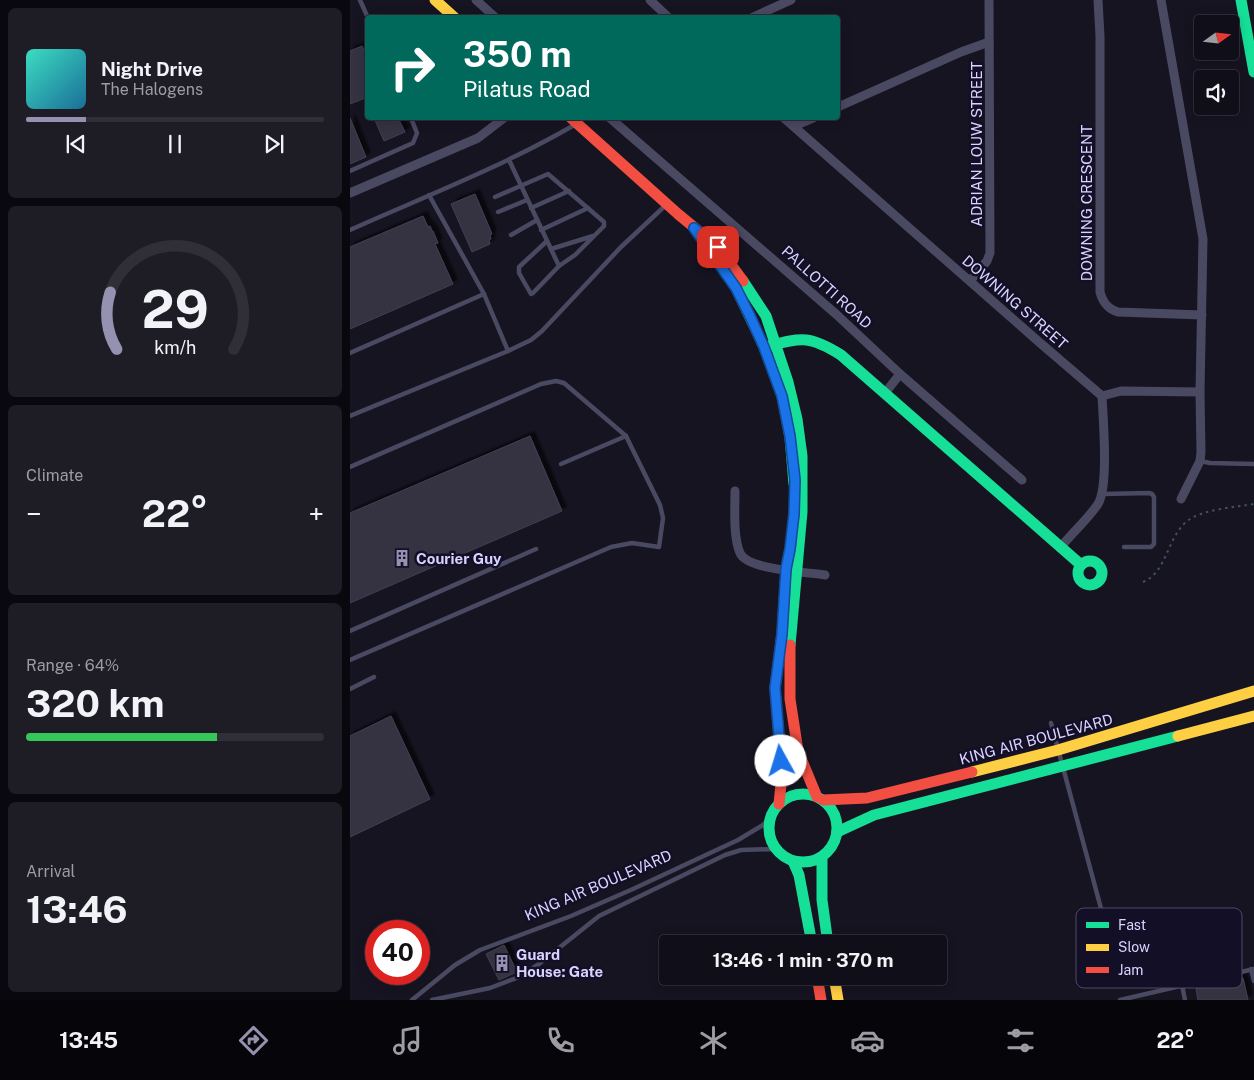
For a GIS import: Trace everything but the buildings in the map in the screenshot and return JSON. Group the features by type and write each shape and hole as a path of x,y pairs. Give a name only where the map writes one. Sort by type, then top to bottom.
{"street":[{"path":"435,0 452,15"},
{"path":"476,0 493,15"},
{"path":"650,0 667,15"},
{"path":"758,15 791,0"},
{"name":"ADRIAN LOUW STREET","path":"970,281 987,261 990,253 989,0"},
{"name":"DOWNING CRESCENT","path":"1098,0 1100,36 1100,292 1102,299 1111,310 1118,312 1202,315"},
{"path":"1161,0 1202,226 1200,392 1202,442 1200,461 1181,499"},
{"path":"1241,0 1254,72"},
{"path":"840,106 961,52 989,42"},
{"path":"350,193 478,138 501,120"},
{"path":"574,120 694,228 736,288 770,346 790,436 795,480 790,549 790,700 798,751 820,799"},
{"name":"PALLOTTI ROAD","path":"612,120 1022,480"},
{"name":"DOWNING STREET","path":"786,120 1102,396"},
{"path":"794,126 808,120"},
{"path":"770,346 793,339 804,338 826,345 841,355 1080,564"},
{"path":"885,393 900,374"},
{"path":"1060,548 1098,504 1102,494 1104,464 1102,396 1121,391 1200,392"},
{"path":"735,491 736,543 741,555 752,564 825,575"},
{"path":"779,804 802,794 820,799 828,805 836,818 838,832 830,851 813,862 793,861 776,850 771,840 769,828 772,815 779,804 782,774 775,688 791,570"},
{"name":"KING AIR BOULEVARD","path":"820,799 849,800 866,798 1058,750 1254,691"},
{"path":"838,832 874,815 1253,718"},
{"path":"822,857 821,902 826,935"},
{"path":"793,861 799,875 810,935"},
{"path":"819,985 822,1000"},
{"path":"836,985 838,1000"}],"lane":[{"path":"360,0 367,15"},
{"path":"350,171 413,143 417,133 412,120"},
{"path":"350,230 544,143 574,120"},
{"path":"509,160 559,266"},
{"path":"495,197 548,174 604,222 604,226 575,255 559,266 533,293 529,292 519,272 519,267 547,241"},
{"path":"531,208 569,191"},
{"path":"429,195 484,294 508,351"},
{"path":"498,212 527,200"},
{"path":"350,416 531,340 542,331 621,247 668,204"},
{"path":"541,230 588,208"},
{"path":"511,235 537,220"},
{"path":"551,249 594,235"},
{"path":"350,353 484,294"},
{"path":"350,467 547,382 556,381 570,387 626,436 660,505 663,518 659,547 632,543 611,547 350,660"},
{"path":"561,464 626,436"},
{"path":"1200,461 1254,464"},
{"path":"1102,494 1149,493 1154,496 1154,544 1151,547 1124,547"},
{"path":"350,631 536,549"},
{"path":"350,689 374,677"},
{"path":"1051,723 1101,908"},
{"name":"KING AIR BOULEVARD","path":"412,1000 455,965 480,950 571,916 633,889 738,840 763,825 772,815"},
{"name":"KING AIR BOULEVARD","path":"432,1000 490,988 519,977 539,964 599,916 725,855 741,850 776,850"},
{"path":"1253,969 1254,981"},
{"path":"1120,1000 1170,988"}],"path":[{"path":"1143,582 1155,576 1169,546 1181,528 1190,520 1201,514 1254,504"}],"traffic: fast":[{"path":"1241,0 1254,72"},
{"path":"702,240 736,288 764,347 782,396 790,437 794,484"},
{"path":"743,281 766,316 788,382 797,419 802,456 802,512 790,645"},
{"path":"769,346 790,341 806,340 822,344 841,355 1080,564"},
{"path":"1085,561 1095,561 1102,568 1102,573 1102,578 1095,585 1085,585 1078,578 1078,568 1085,561"},
{"path":"837,832 874,815 1178,736"},
{"path":"803,794 816,796 827,804 835,815 837,828 835,841 827,852 816,860 803,862 790,860 779,852 771,841 769,828 771,815 779,804 790,796 803,794"},
{"path":"822,857 822,900 827,935"},
{"path":"793,861 799,875 810,935"}],"traffic: slow":[{"path":"435,0 452,15"},
{"path":"972,772 1058,750 1254,691"},
{"path":"1178,736 1254,716"},
{"path":"836,985 838,1000"}],"traffic: jam":[{"path":"573,120 678,214 718,247 743,281"},
{"path":"779,804 782,774 775,688 782,634 786,569 791,544"},
{"path":"790,645 790,699 798,751 817,797"},
{"path":"823,800 867,798 972,772"},
{"path":"818,985 821,1000"}],"place":[{"name":"Courier Guy","path":"402,558"},
{"name":"Guard House: Gate","path":"502,963"}],"route":[{"path":"718,247 694,228 736,288 750,316 782,396 790,436 795,480 794,514 786,569 782,634 775,688 781,761"}]}
